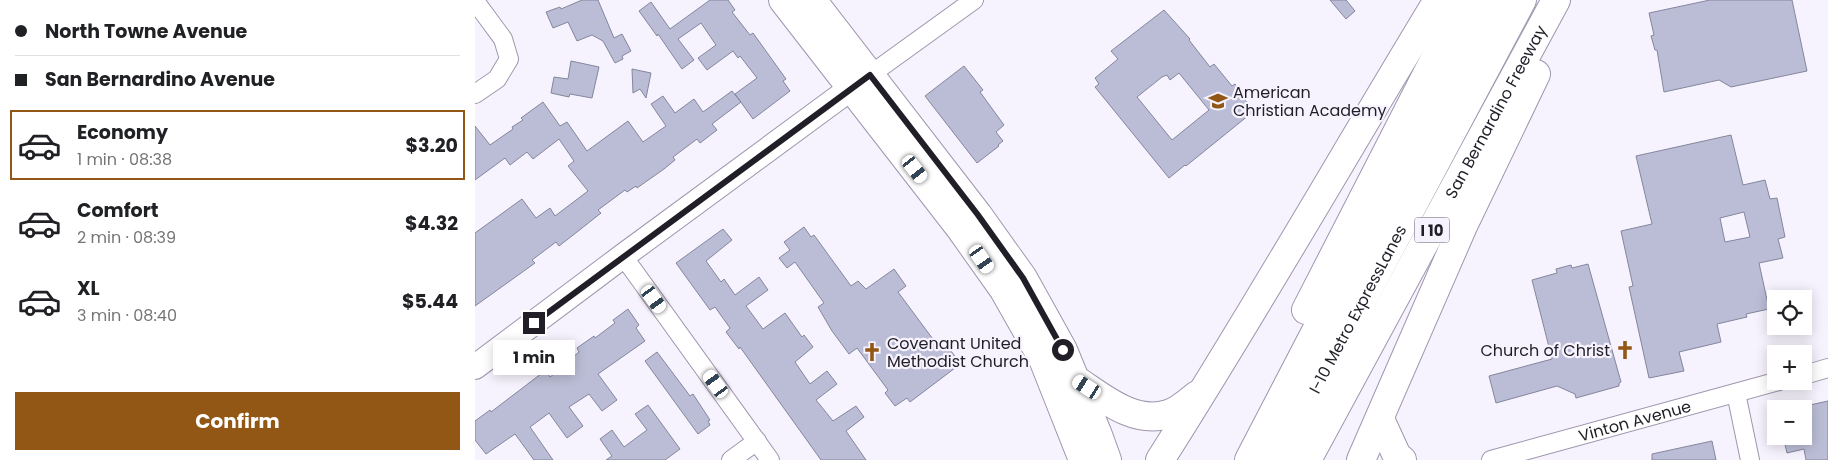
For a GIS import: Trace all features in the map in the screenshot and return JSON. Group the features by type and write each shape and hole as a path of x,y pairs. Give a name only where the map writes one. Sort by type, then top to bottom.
{"main road":[{"path":"783,0 861,81 972,207 1023,278 1063,350 1107,460"},
{"path":"812,0 861,81 1004,290 1043,359 1083,460"},
{"path":"1160,460 1438,0"},
{"path":"1229,460 1465,0"},
{"name":"I-10 Metro ExpressLanes","path":"1249,460 1492,0"},
{"name":"I-10 Metro ExpressLanes","path":"1277,460 1522,0"},
{"name":"San Bernardino Freeway","path":"1307,460 1557,0"},
{"path":"1361,460 1463,226 1571,0"},
{"path":"475,367 861,81"},
{"path":"1076,380 1123,409 1135,414 1157,416 1169,414 1204,390"},
{"path":"1379,419 1397,456 1402,460"}],"street":[{"path":"861,81 974,0"},
{"path":"475,1 503,38 509,59 497,79 475,94"},
{"path":"623,256 770,460"},
{"path":"1812,373 1828,368"},
{"name":"Vinton Avenue","path":"1491,460 1767,384"},
{"path":"1736,393 1750,460"},
{"path":"731,460 757,441"}],"building":[{"path":"582,0 598,0 614,38 622,34 631,51 622,56 623,59 615,63 603,41 592,35 577,41 568,22 553,28 546,12 560,7 561,9"},
{"path":"710,0 728,0 735,10 732,12 750,35 753,33 786,79 783,81 790,91 753,119 735,94 757,78 740,56 738,58 733,51 707,70 698,58 716,45 701,23 678,39 694,60 682,69 658,34 657,36 639,11 651,2 670,29"},
{"path":"1330,0 1346,0 1355,11 1346,19"},
{"path":"1710,0 1792,0 1807,71 1731,87 1719,80 1664,92 1657,50 1655,50 1651,36 1654,35 1649,13"},
{"path":"1164,10 1190,39 1210,67 1214,64 1232,86 1235,84 1254,111 1169,178 1095,87 1099,84 1095,78 1118,59 1111,51","holes":["1179,73 1209,110 1172,140 1137,97 1162,77 1167,75 1170,80"]},
{"path":"571,61 599,67 592,98 570,94 569,97 551,93 554,77 568,79"},
{"path":"964,66 983,90 980,92 1004,125 996,132 1003,141 977,163 925,96"},
{"path":"632,69 651,73 646,98 640,89 633,93"},
{"path":"732,91 741,102 712,124 717,130 700,143 697,139 673,157 675,160 664,169 637,188 636,186 627,192 625,190 598,210 601,213 559,246 556,242 532,260 535,263 475,306 475,233 522,199 536,218 550,208 555,216 588,191 568,166 574,161 559,139 533,159 527,152 510,165 505,158 475,180 475,126 490,145 513,129 512,127 523,120 521,118 543,102 560,126 567,122 587,151 628,121 643,142 666,126 651,104 663,96 675,113 694,99 703,112"},
{"path":"1731,135 1743,185 1765,180 1770,199 1777,198 1785,237 1778,239 1783,258 1759,263 1767,300 1767,309 1746,314 1747,317 1717,324 1721,342 1679,352 1684,371 1649,378 1629,287 1633,286 1621,231 1652,224 1636,156","holes":["1744,212 1750,237 1725,242 1720,218"]},
{"path":"804,227 811,237 814,235 851,286 858,281 866,289 894,269 906,286 898,292 941,350 947,346 958,360 952,364 955,368 910,402 907,398 895,406 885,393 888,390 857,348 849,354 832,331 818,307 824,303 795,262 787,268 779,258 790,250 784,242"},
{"path":"723,229 732,240 706,261 721,282 724,279 735,295 759,277 768,290 746,306 763,329 785,313 802,337 804,335 813,347 795,362 810,384 827,371 837,384 816,400 833,421 856,406 864,417 846,431 866,460 821,460 740,347 739,349 726,332 730,328 715,307 710,310 676,263"},
{"path":"1588,264 1621,382 1619,386 1576,398 1575,394 1557,386 1496,403 1489,376 1552,359 1532,280 1557,273 1556,269 1571,265 1572,268"},
{"path":"628,309 639,325 636,328 645,341 598,374 617,400 602,411 589,394 569,407 583,426 567,438 549,413 530,427 553,460 534,460 515,434 486,454 475,440 475,421 490,410 491,412 546,370 550,377 573,360 572,358 579,352 577,348 594,336 595,338 615,323 613,320"},
{"path":"657,352 690,396 693,394 710,420 708,421 710,425 698,434 645,361"},
{"path":"1828,401 1828,460 1806,460 1804,449 1787,453 1785,445 1812,445 1812,405"},
{"path":"648,405 680,449 665,460 606,460 612,456 600,439 612,430 624,447 647,430 635,414"},
{"path":"1712,441 1716,460 1652,460 1652,454"}],"place":[{"name":"American Christian Academy","path":"1218,101"},
{"name":"Church of Christ","path":"1625,350"},
{"name":"Covenant United Methodist Church","path":"872,352"}],"route":[{"path":"534,323 870,75 978,215 1023,278 1063,350"}]}
